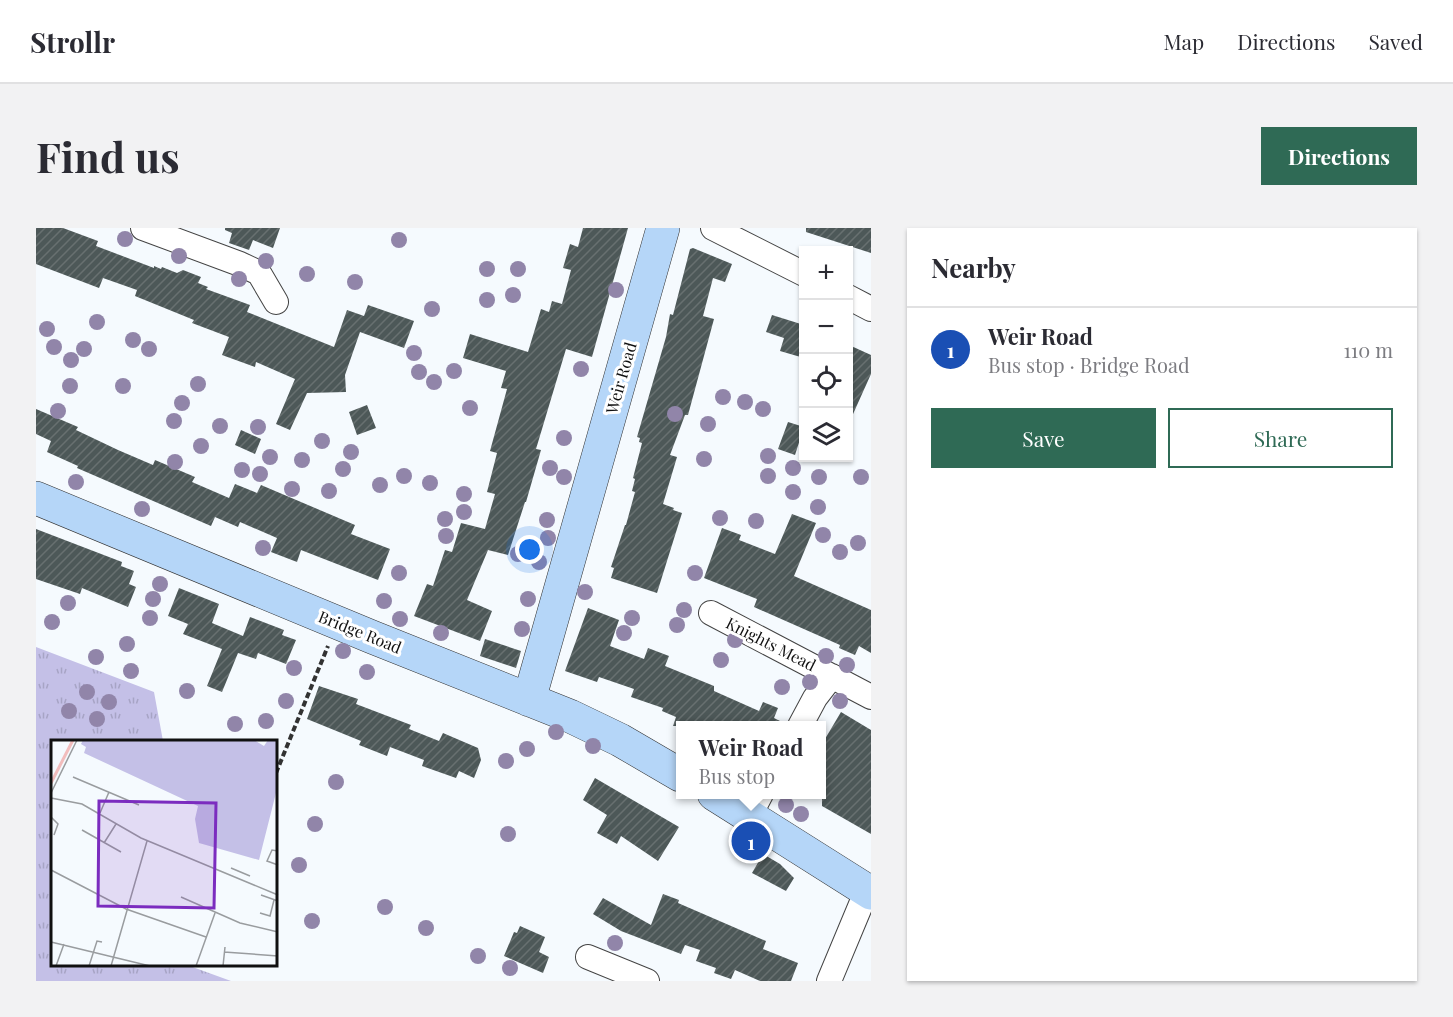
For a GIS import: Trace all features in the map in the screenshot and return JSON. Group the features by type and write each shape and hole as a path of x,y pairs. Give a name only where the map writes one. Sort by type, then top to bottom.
{"main road":[{"name":"Weir Road","path":"529,700 663,228"},
{"name":"Bridge Road","path":"36,498 337,623 570,716 620,740 676,772"},
{"path":"729,799 755,806 869,892"}],"street":[{"path":"143,228 259,273 276,302"},
{"path":"713,228 799,271"},
{"path":"853,299 871,309"},
{"name":"Knights Mead","path":"711,613 871,696"},
{"name":"Knights Mead","path":"803,721 815,698 832,676"},
{"path":"829,981 869,892"},
{"path":"588,957 647,981"}],"path":[{"path":"278,768 337,623"}],"green space":[{"path":"36,647 154,692 163,740 51,740 51,966 190,966 231,981 36,981"}],"building":[{"path":"36,228 63,228 98,241 96,246 154,268 154,266 161,269 162,267 177,273 183,270 201,277 198,283 208,287 206,289 250,305 247,312 334,347 347,310 364,316 368,305 414,321 404,348 360,332 345,375 346,392 307,393 290,430 276,424 295,379 256,362 255,367 222,355 229,337 192,323 194,320 135,296 137,290 103,278 99,288 36,264"},
{"path":"225,228 280,228 273,248 253,240 249,250 229,243 232,233"},
{"path":"583,228 628,228 592,357 566,349 536,449 541,450 508,555 488,550 467,600 492,611 480,641 414,616 427,584 433,586 445,550 452,552 461,523 485,529 495,494 487,492 497,453 490,451 507,389 501,388 506,371 463,358 470,334 528,352 541,309 549,312 552,301 562,304 571,270 563,268 570,244 578,247"},
{"path":"806,228 871,228 871,253 853,246 806,232"},
{"path":"693,248 732,264 725,282 713,278 703,316 714,319 688,415 685,415 670,455 677,457 663,504 682,513 657,593 611,578 614,568 611,567 635,492 632,491 635,479 633,478 642,443 637,437 666,337 670,314 673,315 690,249"},
{"path":"772,315 799,323 799,357 780,351 784,338 766,332"},
{"path":"853,347 871,355 871,374 853,414"},
{"path":"367,405 376,428 357,435 349,412"},
{"path":"36,409 78,427 76,430 153,465 155,460 195,477 192,482 229,498 235,484 257,493 261,485 355,525 351,534 390,549 378,580 301,550 297,562 271,552 277,538 240,522 238,527 215,517 211,526 77,468 78,466 47,452 51,441 36,434"},
{"path":"788,422 799,425 799,443 795,455 778,449"},
{"path":"241,430 261,439 255,454 235,445"},
{"path":"792,514 816,523 794,576 871,610 871,653 859,646 855,655 839,648 840,645 754,607 757,599 704,578 722,528 741,535 739,540 775,554"},
{"path":"36,529 122,562 121,566 134,571 129,584 136,587 128,607 82,588 80,594 36,579"},
{"path":"179,588 219,604 212,623 243,636 250,617 284,630 282,635 296,640 286,664 258,653 256,659 238,653 222,692 207,686 222,649 183,634 188,624 168,616"},
{"path":"588,608 619,620 610,646 644,659 648,648 669,656 665,666 714,686 714,691 759,711 763,702 778,708 774,718 780,721 676,721 676,726 673,726 676,717 662,711 663,708 631,697 634,689 599,677 597,682 565,671"},
{"path":"485,639 521,651 516,668 480,656"},
{"path":"319,686 358,699 356,704 411,725 409,729 439,741 443,733 478,748 481,760 474,778 459,771 456,778 422,766 424,760 390,747 387,756 359,745 361,741 307,719"},
{"path":"841,712 871,730 871,834 822,806 822,799 826,799 826,737"},
{"path":"595,778 679,827 658,861 621,836 617,844 597,833 607,815 583,800"},
{"path":"763,854 780,864 794,878 786,891 752,873"},
{"path":"663,894 679,900 678,903 766,941 763,949 798,963 791,981 760,981 735,970 731,979 714,973 716,968 696,961 700,950 685,945 681,954 621,931 593,914 603,898 651,925"},
{"path":"520,926 545,937 539,952 549,957 543,973 504,956 514,932 517,933"}],"place":[{"name":"Weir Road","path":"751,841"}]}
